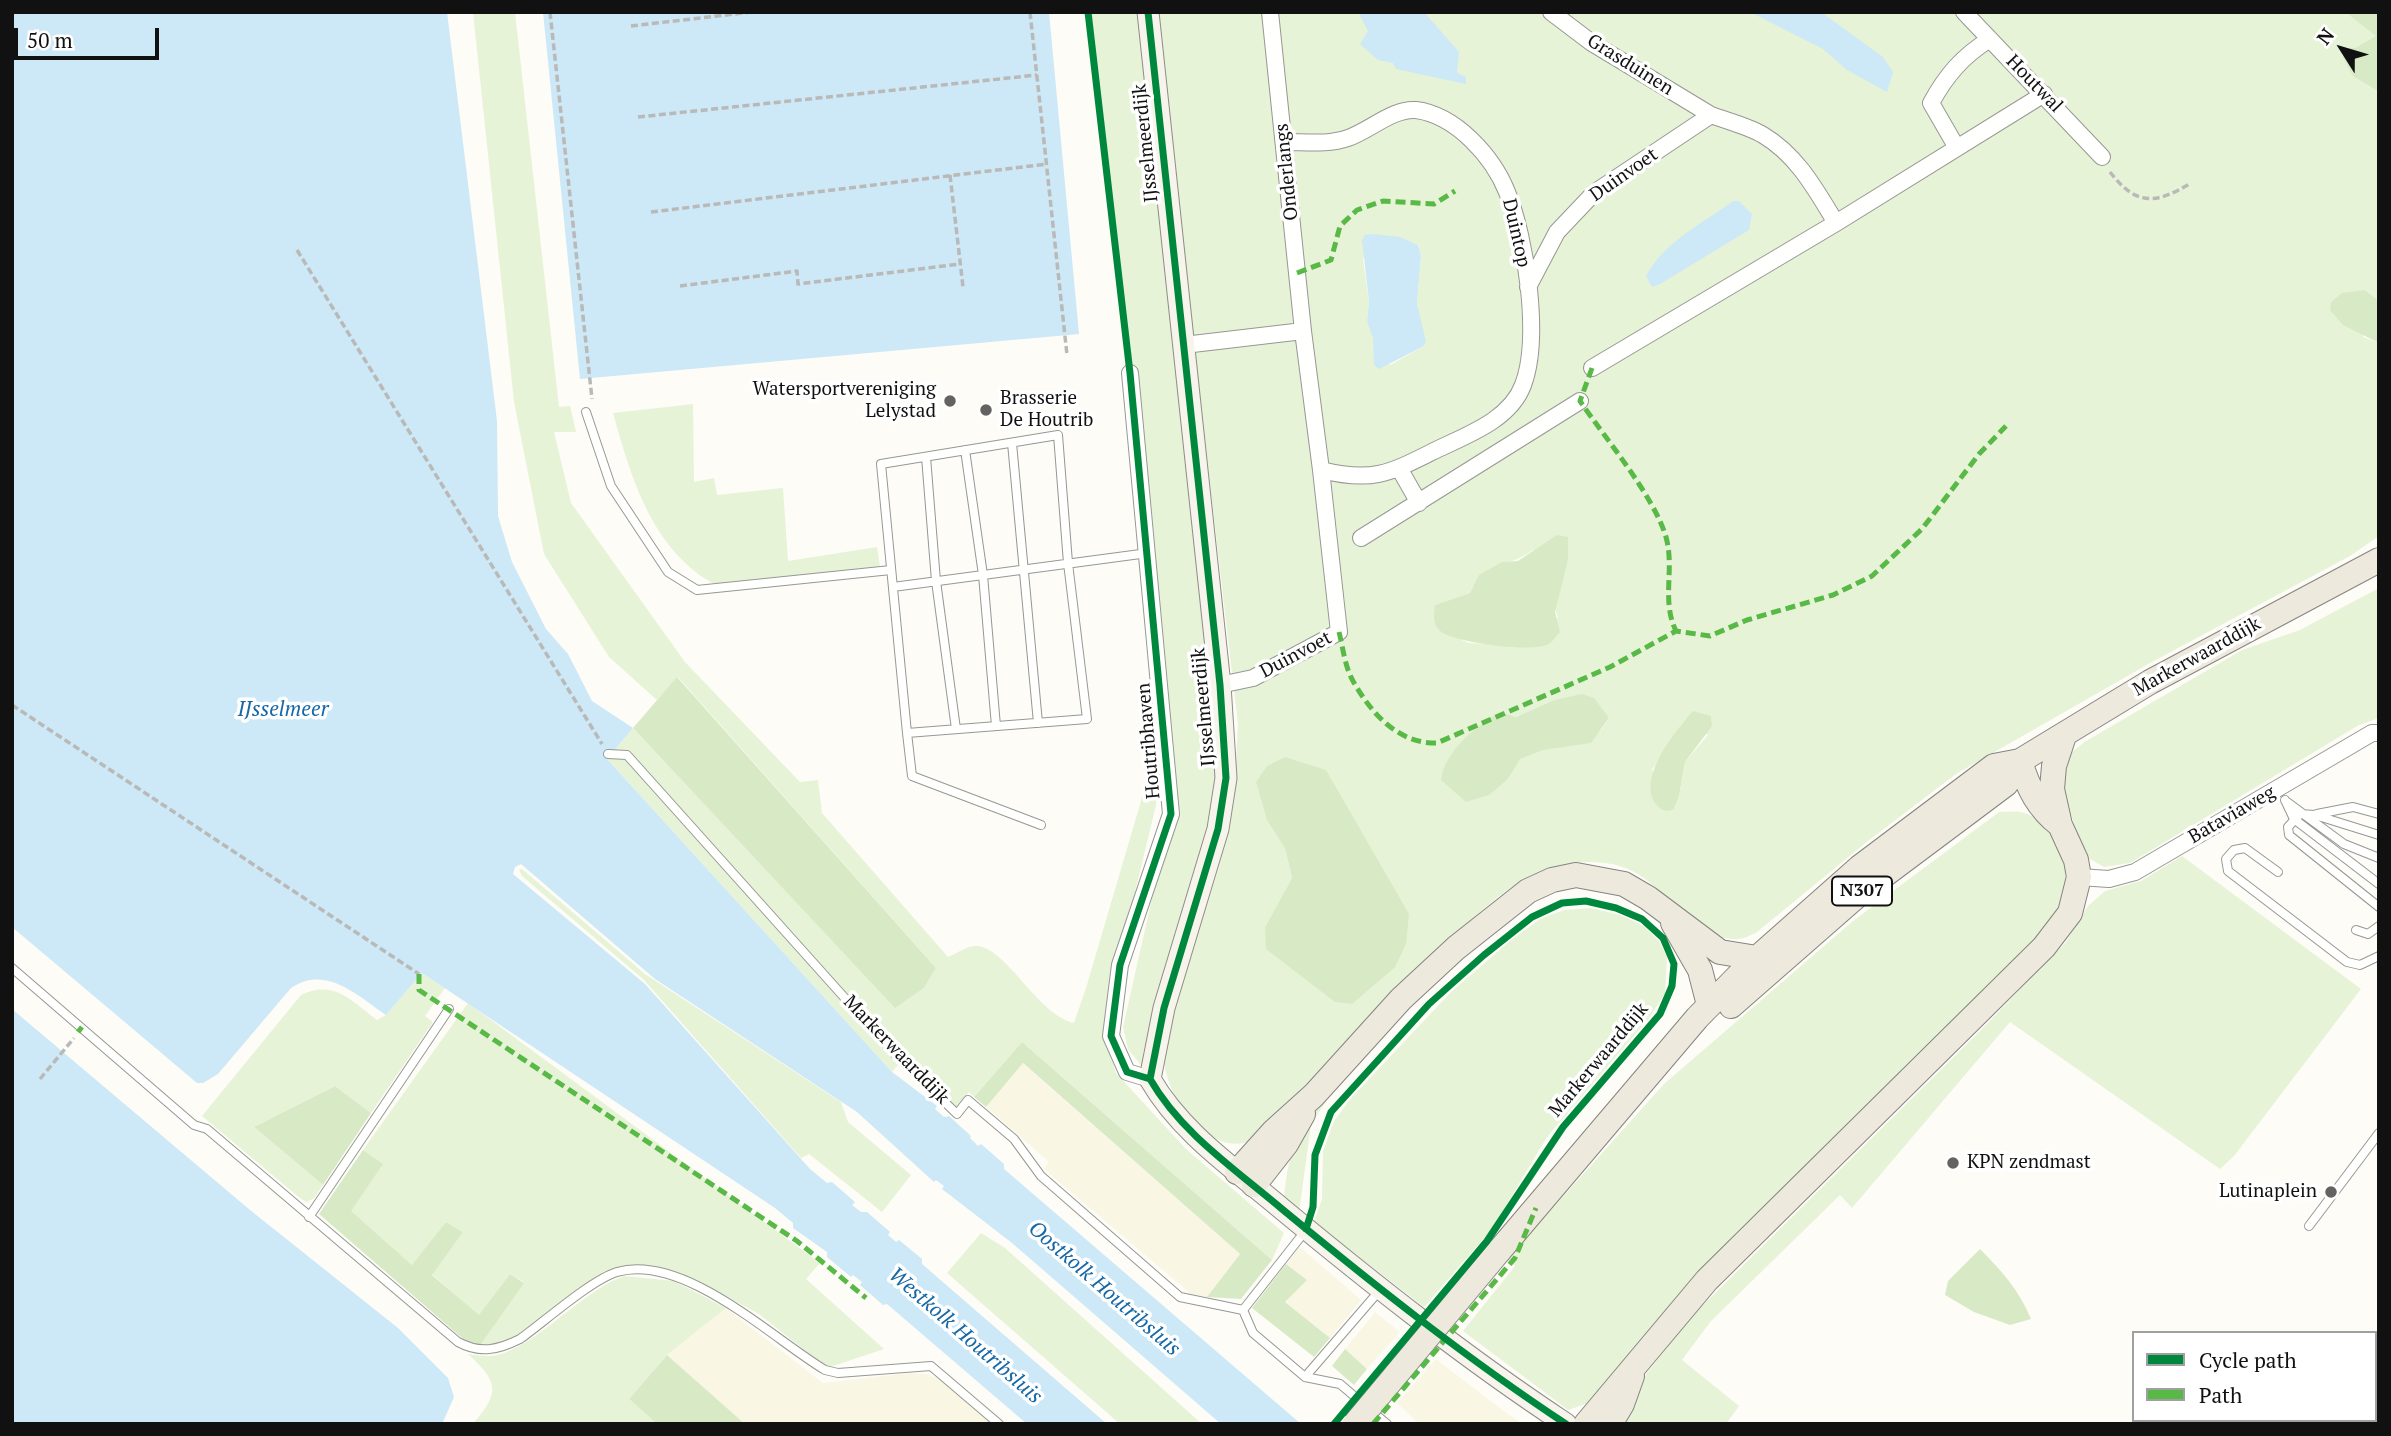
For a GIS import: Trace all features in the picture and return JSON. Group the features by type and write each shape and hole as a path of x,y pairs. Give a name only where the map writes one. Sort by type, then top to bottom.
{"main road":[{"name":"Markerwaarddijk","path":"1355,1424 1709,1005 1757,958 1860,867 1994,766 2020,761 2150,682 2379,560"},
{"path":"1586,1424 1606,1396 1635,1369 1707,1280 2055,935 2070,913 2079,877 2076,860 2060,825 2052,777 2064,736"},
{"name":"Markerwaarddijk","path":"1626,1104 1750,988 1859,894 2006,785 2020,761"},
{"path":"2020,761 2044,813 2060,825"},
{"path":"1246,1178 1286,1144 1314,1095 1401,999 1456,948 1528,891 1576,875 1604,878 1625,884 1720,951 1757,958"},
{"path":"1668,915 1700,970 1709,1005"},
{"path":"1610,1424 1622,1404 1635,1369"}],"street":[{"name":"IJsselmeerdijk","path":"1148,12 1220,685 1226,778 1218,830 1164,1008 1150,1079"},
{"name":"Onderlangs","path":"1270,12 1303,331 1321,470"},
{"name":"Grasduinen","path":"1551,12 1592,43 1711,115"},
{"name":"Houtwal","path":"1964,12 2102,157"},
{"path":"1957,148 1931,103 1945,78 1966,54 1990,39"},
{"path":"1591,368 1836,223 2044,94"},
{"name":"Duintop","path":"1285,142 1334,142 1377,126 1395,114 1415,110 1456,127 1493,166 1507,191 1517,223 1528,287"},
{"path":"1711,115 1762,134 1791,157 1808,177 1836,223"},
{"name":"Duinvoet","path":"1528,287 1558,232 1594,193 1711,115"},
{"path":"1321,470 1354,479 1399,468 1489,424 1513,401 1523,387 1531,352 1528,287"},
{"path":"1184,345 1303,331"},
{"name":"Houtribhaven","path":"1130,373 1171,814 1120,965 1111,1036 1127,1072 1150,1079"},
{"path":"1362,538 1580,401"},
{"path":"1399,468 1419,503"},
{"name":"Duinvoet","path":"1220,685 1253,678 1339,632 1321,470"},
{"name":"Bataviaweg","path":"2079,877 2109,879 2135,872 2280,795 2372,733 2379,733"},
{"path":"1150,1079 1162,1100 1194,1134 1306,1229 1486,1371 1566,1424"}],"lane":[{"path":"586,412 611,486 668,572 698,590 891,570"},
{"path":"907,733 1087,719 1068,563 1058,435 881,464 907,733 912,776 1041,825"},
{"path":"1012,443 1026,569 1038,723"},
{"path":"965,450 983,575 996,726"},
{"path":"926,457 936,581 956,729"},
{"path":"893,587 1148,553"},
{"name":"Markerwaarddijk","path":"608,754 627,755 895,1054 957,1114 968,1100 1014,1139 1041,1176 1180,1297 1243,1310"},
{"path":"2280,795 2297,816 2379,884"},
{"path":"2379,814 2353,807 2297,816 2288,827 2289,835 2379,907"},
{"path":"2315,815 2379,835"},
{"path":"2297,816 2344,844 2379,858"},
{"path":"2278,872 2245,848 2234,850 2226,859 2228,871 2347,962 2360,965 2379,956"},
{"path":"2356,930 2368,934 2379,926"},
{"path":"12,968 194,1125 207,1129 309,1217 472,1350 505,1346 520,1339 600,1281 617,1272 654,1273 699,1287 734,1307 825,1370 838,1373 931,1366 999,1424"},
{"path":"309,1217 449,1009"},
{"path":"2309,1226 2379,1133"},
{"path":"1306,1229 1243,1310 1253,1334 1305,1377 1340,1384 1387,1424"},
{"path":"1305,1377 1380,1290"}],"path":[{"path":"550,12 592,405"},
{"path":"631,26 752,12"},
{"path":"1030,12 1067,355"},
{"path":"638,117 1037,75"},
{"path":"2102,157 2123,190 2148,200 2166,198 2191,183"},
{"path":"651,212 1047,164"},
{"path":"950,175 962,287"},
{"path":"297,250 608,754"},
{"path":"680,286 797,271 799,284 960,264"},
{"path":"12,705 419,974"},
{"path":"40,1079 78,1032"}],"shaded area":[{"path":"1022,1063 1240,1254 1207,1297 1192,1295 1044,1169 1049,1162 986,1107"},
{"path":"1300,1247 1361,1300 1330,1338 1285,1302 1307,1280 1286,1264"},
{"path":"726,1308 823,1383 910,1373 926,1374 942,1380 994,1424 745,1424 667,1355"},
{"path":"1375,1312 1400,1332 1367,1369 1345,1349"},
{"path":"1436,1359 1523,1424 1419,1424 1397,1403"}],"green space":[{"path":"473,12 515,12 559,407 570,406 576,432 554,432 571,503 685,662 800,782 818,780 822,813 948,957 974,946 989,950 1048,1008 1074,1023 1156,750 1156,805 1109,1000 1105,1036 1116,1073 1186,1149 1284,1233 1272,1260 1022,1042 974,1097 969,1092 956,1108 903,1059 892,1072 607,759 633,728 895,1007 924,988 936,968 678,677 657,700 609,657 544,554 514,402"},
{"path":"1089,12 1139,12 1212,691 1216,772 1214,816 1143,1053 1144,1069 1128,1049 1123,1027 1174,801 1174,757"},
{"path":"1155,12 2345,12 2377,36 2355,48 2369,86 2379,92 2379,301 2365,290 2363,337 2379,343 2379,536 2350,556 2152,662 1956,774 1868,841 1757,932 1745,938 1725,938 1699,924 1647,880 1624,867 1582,862 1541,871 1498,897 1428,959 1356,1032 1266,1134 1244,1143 1222,1141 1195,1121 1175,1095 1168,1079 1164,1033 1175,986 1210,896 1228,833 1234,800 1238,724","holes":["1372,234 1418,245 1421,256 1417,304 1422,347 1390,365 1367,321 1369,301 1363,259","1533,550 1568,560 1556,596 1558,617 1537,646 1469,643 1440,631 1435,605 1470,593 1491,569","1554,700 1609,718 1600,731 1589,739 1530,753 1518,761 1508,779 1451,755 1476,728 1501,712 1516,717","1683,722 1708,735 1685,762 1674,809 1652,770","1285,848 1335,1002 1265,927 1292,878"]},
{"path":"2345,12 2379,12 2379,92 2353,76 2343,57 2347,48 2355,48 2376,36"},
{"path":"2365,290 2379,301 2379,343 2343,325 2330,310 2331,302 2342,293"},
{"path":"693,404 694,482 714,478 717,495 783,488 788,561 877,547 880,567 718,586 696,572 661,534 648,512 628,463 613,413"},
{"path":"1557,535 1568,537 1568,560 1555,612 1560,632 1549,644 1540,647 1511,647 1476,643 1448,635 1437,628 1434,618 1435,605 1470,593 1479,575 1502,562 1518,561"},
{"path":"2379,588 2379,718 2359,725 2130,863 2104,867 2085,856 2063,791 2068,755 2086,741 2242,650 2300,630"},
{"path":"677,677 936,968 924,988 895,1008 633,728"},
{"path":"1582,694 1594,698 1609,718 1591,743 1543,750 1520,759 1508,779 1489,795 1466,802 1441,780 1448,759 1463,740 1491,718 1501,712 1516,717 1554,700"},
{"path":"1693,711 1711,716 1712,726 1685,762 1674,809 1663,810 1655,803 1651,780 1661,755"},
{"path":"1285,757 1326,770 1409,914 1406,944 1395,967 1352,1004 1335,1002 1266,949 1265,927 1292,878 1285,848 1267,820 1256,782 1267,766"},
{"path":"1999,812 2021,812 2034,817 2044,825 2059,846 2065,872 2063,898 2046,927 1699,1277 1597,1400 1568,1410 1463,1331 1515,1266 1507,1259 1664,1084 1853,921"},
{"path":"2182,856 2361,989 2234,1156 2220,1169 2010,1022 1852,1208 1840,1195 1711,1321 1682,1360 1739,1406 1726,1424 1623,1424 1643,1378 1693,1315 1985,1026 2066,942 2088,906 2105,891 2141,881"},
{"path":"522,869 645,974 841,1102 848,1122 911,1175 882,1212 809,1154 801,1158 643,979 522,876 519,870"},
{"path":"1591,908 1620,915 1644,926 1658,940 1667,957 1665,993 1650,1017 1547,1137 1492,1229 1424,1307 1314,1222 1322,1199 1323,1151 1334,1121 1351,1098 1451,992 1510,941 1540,919 1564,910"},
{"path":"422,973 445,988 425,1016 433,1022 371,1113 335,1086 254,1127 323,1185 314,1198 307,1202 301,1199 202,1116 301,995 324,989 333,991 342,994 377,1020 386,1015"},
{"path":"468,1003 820,1263 806,1279 884,1349 827,1368 759,1314 704,1284 682,1274 647,1268 616,1267 510,1340 479,1347 524,1282 510,1274 479,1316 432,1274 463,1232 446,1222 413,1266 350,1211 382,1164 363,1150"},
{"path":"1022,1042 1272,1260 1241,1299 1207,1297 1240,1254 1023,1063 986,1107 974,1097"},
{"path":"1336,1085 1311,1125 1299,1212 1284,1199 1289,1164 1306,1125"},
{"path":"335,1086 371,1113 323,1185 254,1127"},
{"path":"363,1150 383,1164 351,1211 412,1265 446,1222 463,1232 432,1275 479,1315 510,1274 524,1283 479,1347 469,1344 319,1214"},
{"path":"981,1233 1005,1248 1202,1424 1120,1424 947,1273"},
{"path":"1980,1249 2009,1281 2031,1319 2010,1325 1974,1312 1945,1295 1948,1281"},
{"path":"1286,1264 1307,1280 1285,1302 1330,1338 1314,1357 1252,1308"},
{"path":"624,1276 674,1281 726,1308 667,1355 629,1399 657,1424 473,1424 488,1403 492,1387 485,1372 468,1354 489,1356 504,1353 520,1345 591,1294"},
{"path":"1345,1349 1367,1369 1354,1385 1332,1366"},
{"path":"667,1355 745,1424 657,1424 629,1399"}],"water":[{"name":"IJsselmeer","path":"12,12 447,12 497,421 498,516 512,562 546,629 568,654 592,701 633,728 607,759 892,1072 937,1106 935,1109 944,1117 949,1116 978,1146 981,1144 1004,1164 1004,1169 1301,1424 1221,1424 1012,1243 942,1189 944,1186 936,1180 934,1182 857,1112 655,979 521,864 515,867 513,874 645,984 810,1169 827,1183 832,1182 855,1202 852,1205 861,1212 867,1212 890,1232 888,1235 896,1242 899,1240 922,1259 922,1264 1107,1424 1027,1424 887,1304 883,1305 860,1285 862,1282 853,1275 851,1277 827,1257 827,1252 793,1228 793,1223 775,1208 422,973 386,1015 341,985 317,979 304,981 291,988 218,1074 203,1083 197,1083 12,927"},
{"path":"543,12 1049,12 1079,334 580,379"},
{"path":"1358,12 1424,12 1459,52 1457,73 1466,77 1466,84 1396,69 1393,63 1378,60 1360,44 1368,31"},
{"path":"1750,12 1821,12 1883,57 1893,72 1887,92 1847,70 1823,49"},
{"path":"1733,201 1739,201 1752,214 1749,230 1652,287 1646,276 1663,253 1685,234"},
{"path":"1365,235 1400,237 1418,245 1421,256 1417,304 1426,342 1422,347 1379,369 1374,365 1373,338 1367,321 1369,301 1362,240"},
{"path":"12,1009 250,1210 398,1328 448,1378 454,1397 442,1424 12,1424"}],"marked path":[{"path":"1297,273 1331,260 1340,226 1357,210 1383,201 1434,204 1455,191"},
{"path":"1592,368 1580,401 1628,467 1660,521 1668,549 1669,608 1676,631"},
{"path":"1339,632 1350,676 1377,715 1410,738 1437,743 1610,667 1676,631 1710,636 1747,620 1833,595 1872,576 1922,529 1979,454 2006,426"},
{"path":"419,974 419,990 797,1241 866,1298"},
{"path":"78,1032 82,1027"},
{"path":"1373,1424 1515,1258 1536,1208"}],"cycle path":[{"path":"1088,12 1130,373 1171,814 1120,965 1111,1036 1127,1072 1150,1079"},
{"path":"1148,12 1220,685 1226,778 1218,829 1164,1008 1150,1079 1177,1116 1228,1165 1421,1320 1566,1424"},
{"path":"1306,1229 1313,1207 1315,1155 1331,1112 1429,1004 1484,955 1532,917 1562,903 1586,901 1616,908 1642,919 1663,938 1674,964 1672,986 1660,1014 1563,1127 1487,1241 1334,1424"}],"place":[{"name":"Watersportvereniging Lelystad","path":"950,401"},
{"name":"Brasserie De Houtrib","path":"986,410"},
{"name":"KPN zendmast","path":"1953,1163"},
{"name":"Lutinaplein","path":"2331,1192"}],"water label":[{"name":"Oostkolk Houtribsluis","path":"1104,1289"},
{"name":"Westkolk Houtribsluis","path":"965,1336"}]}
